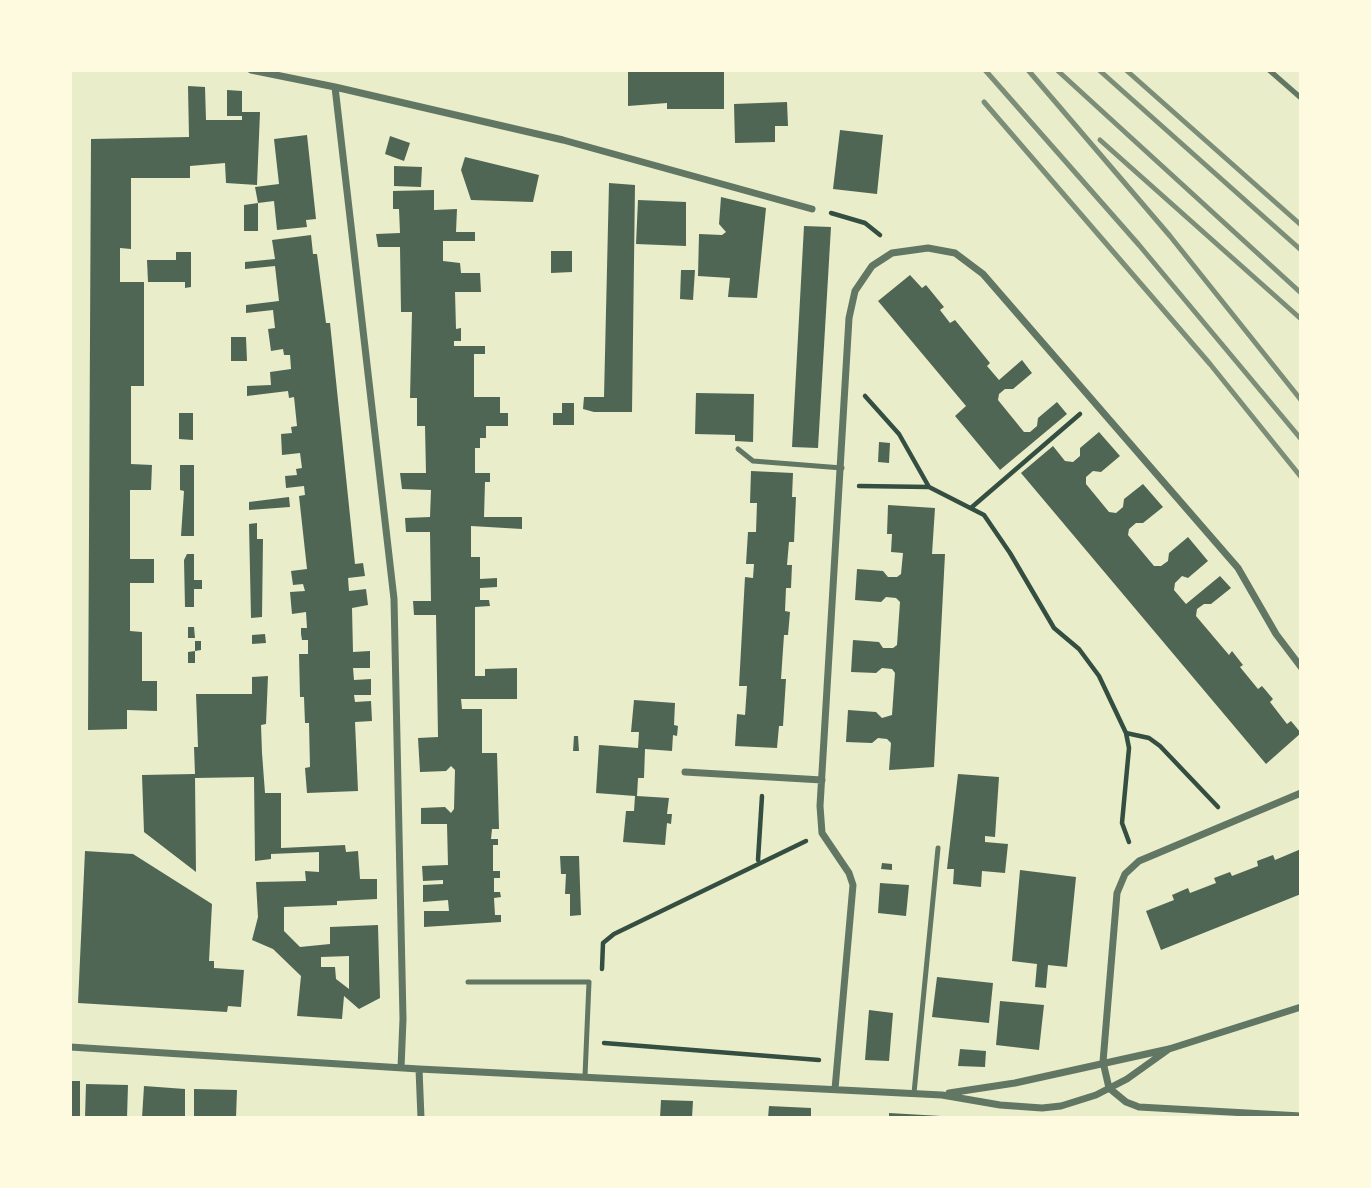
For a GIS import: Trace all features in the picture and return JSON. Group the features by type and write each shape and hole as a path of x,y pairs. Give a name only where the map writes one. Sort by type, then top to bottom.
{"street":[{"path":"251,70 563,139 812,209"},
{"path":"335,87 394,599 403,1019 401,1068"},
{"path":"835,1089 853,885 849,873 822,833 820,806 851,302 872,266 892,253 928,248 954,253 969,261 1095,401 1238,568 1276,634 1301,667"},
{"path":"685,772 822,780"},
{"path":"1301,793 1139,861 1125,874 1117,892 1103,1062 1109,1088 1126,1102 1139,1107 1301,1116"},
{"path":"942,1094 1015,1083 1168,1049 1301,1007"},
{"path":"70,1047 419,1069 942,1094 1000,1105 1042,1108 1079,1101 1109,1088 1168,1049"},
{"path":"419,1069 421,1118"}],"lane":[{"path":"1269,70 1301,98"},
{"path":"738,449 753,461 842,468"},
{"path":"914,1093 938,848"},
{"path":"468,982 589,982 585,1076"}],"path":[{"path":"812,209 865,223 877,232 892,253"},
{"path":"845,396 868,396 899,435 929,487"},
{"path":"972,507 1095,401"},
{"path":"840,486 929,487 972,507 997,533 1054,628 1079,649 1099,676 1126,733 1129,748 1122,823 1139,861"},
{"path":"1126,733 1149,738 1160,746 1203,788 1218,808 1224,824"},
{"path":"758,861 763,777"},
{"path":"602,980 603,943 614,934 758,861 822,833"},
{"path":"601,1036 601,1043"},
{"path":"586,1042 837,1061"}],"building":[{"path":"628,70 724,70 724,109 667,109 667,103 628,106"},
{"path":"188,86 205,87 206,120 242,120 242,116 227,116 227,90 242,91 242,112 260,112 257,185 226,183 225,163 190,166 190,178 131,178 131,249 120,248 120,282 144,282 144,386 131,386 131,464 152,465 151,490 130,490 130,559 154,559 154,583 130,583 130,631 142,632 142,681 157,681 157,711 127,710 127,729 88,730 91,139 189,137"},
{"path":"787,102 788,126 775,126 775,142 735,143 734,104"},
{"path":"840,130 883,135 877,194 833,189"},
{"path":"307,135 316,219 306,220 307,227 277,230 274,201 258,203 255,187 279,184 274,139"},
{"path":"390,136 410,143 404,161 385,154"},
{"path":"465,157 539,175 533,202 471,200 461,170"},
{"path":"394,166 422,167 421,187 394,186"},
{"path":"609,183 635,185 632,412 594,412 583,409 584,397 604,397"},
{"path":"434,190 434,210 457,209 456,232 475,232 475,241 443,241 443,261 460,263 461,273 480,273 481,292 455,292 456,329 461,328 461,341 454,341 454,346 485,346 485,354 474,354 474,397 500,397 500,413 508,413 508,426 486,426 486,438 480,438 480,448 475,448 475,473 490,473 490,482 485,482 484,517 522,517 522,529 471,526 471,557 480,557 480,579 497,578 497,587 480,588 480,600 489,600 490,606 475,607 475,676 485,676 485,669 517,668 517,699 461,699 462,709 482,709 482,753 497,753 499,829 492,829 491,839 498,839 498,845 493,845 493,871 500,871 500,878 494,878 494,892 500,892 501,897 494,898 495,915 501,915 501,922 424,927 424,911 449,911 448,900 423,902 423,885 443,884 443,880 423,881 422,866 448,865 447,824 421,824 421,808 445,807 451,813 454,809 455,770 451,766 446,771 420,772 418,738 438,737 436,615 414,615 413,601 431,601 430,532 406,532 405,518 430,517 431,490 402,489 400,473 426,473 425,426 417,426 417,398 410,398 412,312 401,312 400,247 378,247 376,234 400,233 399,209 393,209 393,191"},
{"path":"721,197 766,208 757,298 728,297 730,278 698,276 699,234 722,235 726,232 719,224"},
{"path":"638,200 686,202 686,246 636,244"},
{"path":"258,203 258,231 244,231 244,205"},
{"path":"804,226 831,227 818,448 792,447"},
{"path":"311,235 313,254 317,254 326,323 330,323 355,564 363,563 365,576 348,578 349,591 366,589 368,605 352,608 353,652 370,651 370,668 353,668 354,680 371,679 371,695 354,695 355,702 371,701 372,721 355,722 358,791 307,793 305,768 310,767 309,723 305,723 304,697 300,697 299,654 308,654 308,640 302,640 301,634 301,628 307,628 306,612 292,614 290,592 305,591 303,584 293,585 291,571 307,569 299,496 305,495 304,486 286,488 285,476 297,475 296,469 302,468 300,453 282,455 281,434 292,433 291,427 297,426 294,397 289,398 288,391 247,396 247,386 271,385 270,372 291,369 290,355 284,355 283,349 271,351 268,329 275,328 273,310 246,313 246,305 279,301 275,266 245,269 245,262 275,259 272,240"},
{"path":"551,251 572,251 572,272 551,273"},
{"path":"176,252 191,252 191,287 185,288 185,282 148,282 147,260 176,260"},
{"path":"681,270 695,270 693,300 680,299"},
{"path":"910,275 922,288 926,285 944,307 940,310 950,323 955,320 990,363 987,366 999,380 1022,360 1032,373 1013,389 1005,389 999,394 998,400 1024,432 1030,432 1037,426 1038,418 1057,402 1067,414 1000,470 955,416 966,406 878,301"},
{"path":"231,337 246,337 247,361 231,361"},
{"path":"696,393 754,394 753,442 735,441 735,435 695,434"},
{"path":"562,403 574,403 574,425 553,425 553,413 562,413"},
{"path":"179,413 193,413 193,440 179,439"},
{"path":"1099,432 1120,456 1101,472 1093,471 1086,477 1086,484 1109,512 1116,513 1123,507 1124,499 1143,484 1163,507 1143,523 1136,523 1129,529 1128,535 1154,566 1161,566 1168,561 1169,553 1188,537 1208,561 1188,578 1182,576 1175,583 1174,590 1186,604 1220,576 1231,588 1211,604 1204,604 1197,609 1196,616 1229,655 1232,651 1243,665 1240,667 1258,689 1262,686 1273,699 1270,702 1287,724 1291,721 1301,733 1266,764 1021,473 1053,446 1065,461 1073,462 1080,456 1080,448"},
{"path":"879,442 890,443 889,463 878,462"},
{"path":"180,465 194,465 194,536 181,536 184,491 180,490"},
{"path":"751,471 793,473 792,497 796,497 794,542 789,542 787,565 792,565 791,588 786,588 785,611 790,612 788,635 784,635 781,679 786,679 783,726 779,726 777,748 735,746 737,714 745,715 747,686 739,686 745,577 753,578 754,564 746,564 748,532 756,532 757,503 750,503"},
{"path":"289,497 290,507 249,510 249,502"},
{"path":"888,505 935,508 932,554 945,554 934,767 889,770 891,743 887,739 878,738 872,743 846,742 848,710 876,712 882,718 892,715 895,673 892,669 882,668 876,673 851,672 853,640 879,642 883,648 897,645 900,602 896,598 886,597 881,602 855,600 857,569 883,571 888,577 901,574 903,553 891,552 892,534 887,534"},
{"path":"257,523 257,539 263,539 262,617 251,618 249,524"},
{"path":"187,554 194,554 194,580 202,580 202,589 194,589 194,607 185,607 184,560"},
{"path":"188,627 194,627 195,638 188,638"},
{"path":"265,634 266,643 252,644 252,635"},
{"path":"195,641 201,641 201,650 195,651"},
{"path":"195,651 195,663 188,663 188,652"},
{"path":"268,676 266,724 261,725 265,793 281,793 281,848 345,845 346,852 358,851 360,879 377,879 377,899 337,901 337,905 284,907 284,931 300,947 330,944 330,927 378,925 380,998 359,1009 344,996 342,1019 297,1016 301,976 273,949 252,940 258,917 256,882 306,881 305,871 319,872 319,852 271,854 271,859 255,861 254,777 195,778 196,872 144,832 142,775 195,774 194,747 198,747 196,694 252,694 252,677","holes":["349,956 349,989 336,979 335,967 321,967 321,957"]},
{"path":"634,700 675,703 674,725 678,726 677,736 673,735 672,751 645,749 644,778 638,778 637,796 669,798 667,814 672,814 671,824 667,823 665,845 623,842 626,811 634,811 635,796 596,793 599,745 638,748 639,732 631,732"},
{"path":"574,736 578,736 579,751 573,751"},
{"path":"958,774 999,777 995,837 985,836 985,842 1008,844 1005,873 982,871 981,887 953,884 954,869 947,869"},
{"path":"1301,849 1301,894 1161,950 1146,911 1174,900 1172,895 1188,888 1190,893 1216,883 1214,878 1230,872 1232,876 1258,866 1257,861 1273,855 1275,860"},
{"path":"85,851 133,854 212,904 209,961 214,961 214,968 244,970 241,1007 228,1006 227,1012 78,1003"},
{"path":"560,856 579,856 581,915 570,916 570,894 565,894 566,874 561,874"},
{"path":"882,863 892,864 892,870 881,869"},
{"path":"1020,870 1076,877 1067,967 1048,965 1046,988 1035,987 1037,964 1012,961"},
{"path":"880,883 909,885 906,916 878,913"},
{"path":"937,977 993,983 989,1023 932,1017"},
{"path":"1000,1001 1044,1005 1039,1050 996,1045"},
{"path":"869,1010 893,1013 889,1061 865,1060"},
{"path":"960,1049 986,1051 985,1067 958,1066"},
{"path":"70,1081 80,1081 80,1118 70,1118"},
{"path":"86,1084 128,1085 127,1118 85,1118"},
{"path":"144,1086 185,1089 185,1118 142,1118"},
{"path":"194,1089 237,1090 236,1118 194,1118"},
{"path":"661,1100 693,1101 692,1118 660,1118"},
{"path":"769,1106 811,1108 811,1118 768,1118"},
{"path":"889,1113 941,1116 941,1118 889,1118"}],"railway":[{"path":"985,70 1139,245 1301,439"},
{"path":"1028,70 1170,236 1301,400"},
{"path":"1057,70 1301,293"},
{"path":"1099,70 1301,250"},
{"path":"1126,70 1301,225"},
{"path":"984,102 1210,364 1301,477"},
{"path":"1100,140 1301,319"}]}
